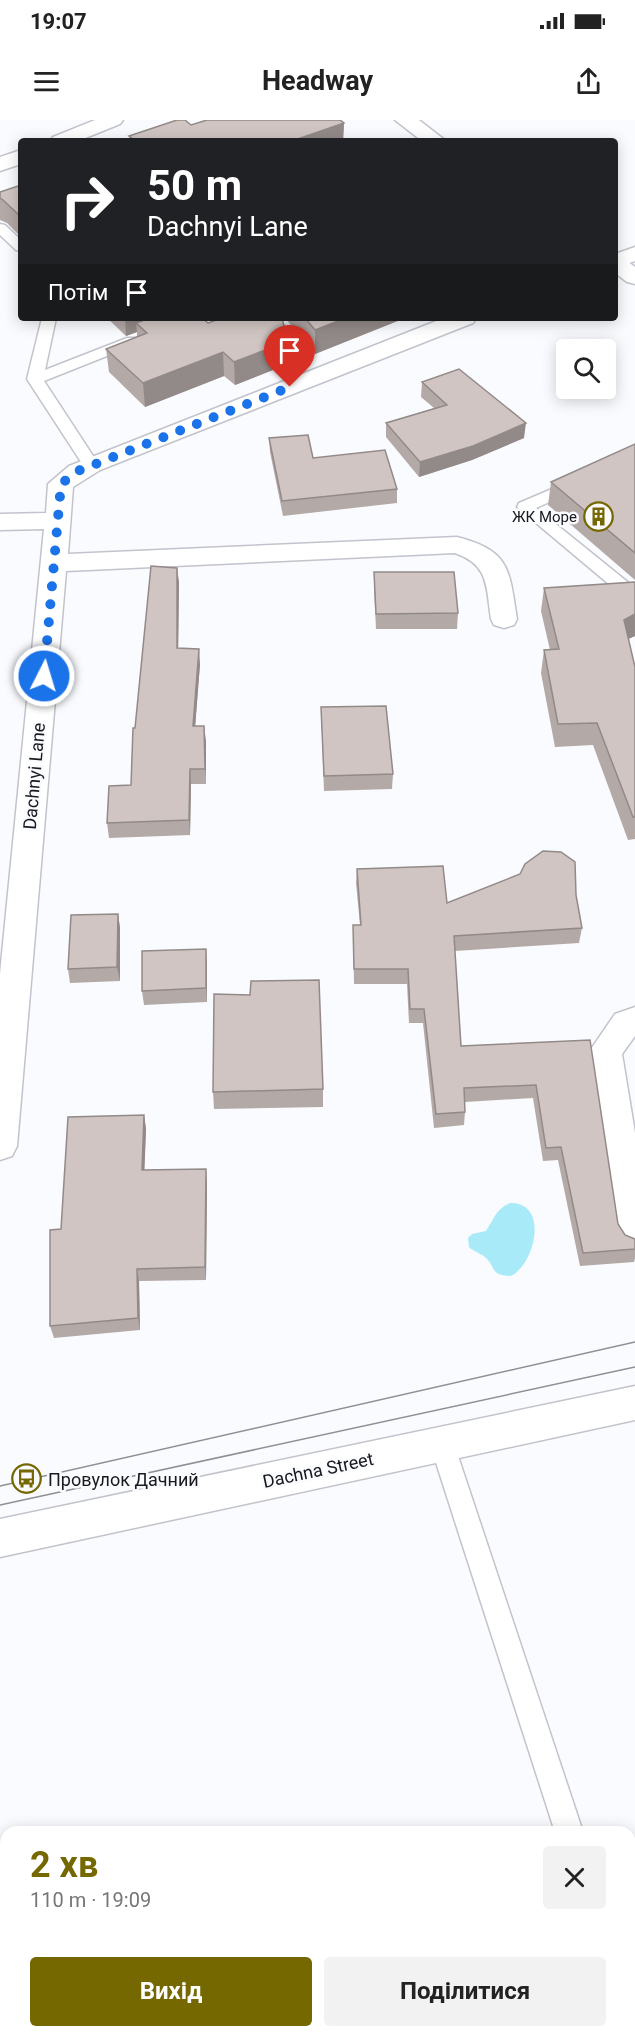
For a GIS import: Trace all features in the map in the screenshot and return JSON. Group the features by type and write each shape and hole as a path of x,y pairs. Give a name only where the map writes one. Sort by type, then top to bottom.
{"street":[{"path":"68,138 114,120"},
{"path":"405,120 432,138"},
{"path":"618,261 635,254"},
{"path":"618,264 635,277"},
{"name":"Dachnyi Lane","path":"0,1146 12,882 54,562 61,484 78,471 92,465 457,321"},
{"path":"0,522 58,521"},
{"path":"54,562 457,545 485,557 494,566 504,619"},
{"path":"635,1020 626,1023 605,1052 635,1236"},
{"name":"Dachna Street","path":"0,1538 635,1403"}],"lane":[{"path":"0,228 18,244"},
{"path":"48,321 35,379 92,465"},
{"path":"35,379 147,336"},
{"path":"585,480 525,507 635,597"},
{"path":"442,1444 567,1826"}],"water":[{"path":"510,1203 522,1205 530,1212 534,1222 532,1247 527,1259 511,1276 497,1273 486,1258 469,1247 468,1238 472,1234 486,1231 498,1211"}],"building":[{"path":"177,120 185,120 191,125 207,120 340,120 344,123 301,138 132,138 129,136"},
{"path":"18,186 18,214 0,198 0,192"},
{"path":"142,321 206,321 208,323 214,321 283,321 288,341 234,362 223,352 143,383 106,349 147,333 136,323"},
{"path":"308,321 338,321 315,330"},
{"path":"459,369 526,423 473,446 420,462 386,423 447,405 422,382"},
{"path":"308,435 313,458 385,450 397,489 282,501 269,438"},
{"name":"ЖК Море","path":"635,444 635,553 551,482"},
{"path":"151,566 177,568 177,648 199,649 193,726 204,726 205,769 190,769 189,820 107,823 109,786 131,785 133,728 135,728"},
{"path":"374,572 454,572 458,613 376,614"},
{"path":"635,582 635,614 624,620 635,667 635,817 633,817 597,723 558,724 544,650 559,649 544,588"},
{"path":"386,706 393,774 324,776 321,707"},
{"path":"543,851 561,852 575,862 576,895 582,928 454,936 461,1046 590,1040 618,1224 625,1235 635,1239 635,1249 583,1253 561,1147 546,1148 536,1085 464,1088 465,1112 436,1114 424,1009 410,1009 408,969 354,969 353,925 361,925 357,869 443,866 447,903 520,874 525,864"},
{"path":"118,914 117,967 68,969 71,915"},
{"path":"206,949 206,988 142,991 142,951"},
{"path":"319,980 323,1089 213,1092 214,994 250,995 251,981"},
{"path":"144,1115 142,1170 206,1169 205,1267 137,1269 138,1318 50,1326 50,1230 61,1229 68,1117"}],"tram line":[{"path":"0,1486 635,1342"},
{"path":"0,1505 635,1367"}],"place":[{"name":"ЖК Море","path":"598,517"},
{"name":"Провулок Дачний","path":"27,1479"}],"route":[{"path":"44,676 61,484 78,471 290,387"}]}
